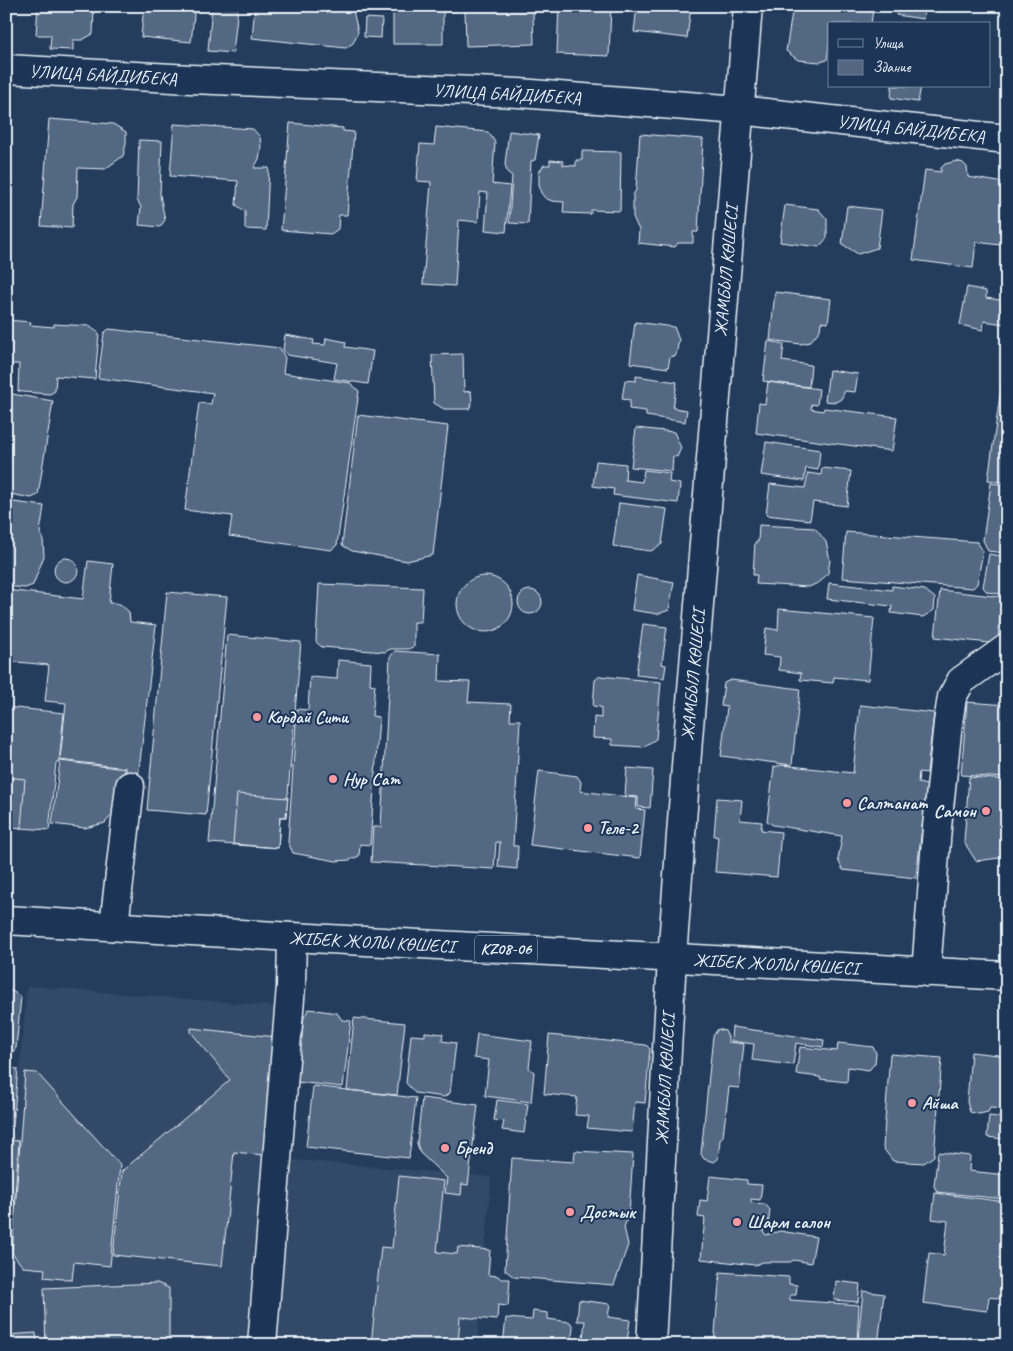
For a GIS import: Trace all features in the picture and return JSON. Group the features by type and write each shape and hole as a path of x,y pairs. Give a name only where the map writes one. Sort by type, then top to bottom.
{"main road":[{"name":"ЖАМБЫЛ КӨШЕСІ","path":"651,1345 672,958 748,6"},
{"name":"УЛИЦА БАЙДИБЕКА","path":"6,69 191,80 519,93 739,110 1007,139"},
{"path":"926,972 937,827 952,697 961,681 1007,648"},
{"path":"114,926 130,786"},
{"name":"ЖІБЕК ЖОЛЫ КӨШЕСІ","path":"6,920 1007,976"},
{"path":"262,1345 291,986 292,937"}],"shaded area":[{"path":"27,986 285,1007 273,1158 491,1177 477,1345 6,1345 6,1134 14,1135"}],"building":[{"path":"38,6 94,6 93,34 82,40 73,40 73,50 50,49 51,35 36,35"},
{"path":"144,6 195,6 191,42 141,37"},
{"path":"212,6 238,6 233,53 208,51"},
{"path":"255,6 352,6 358,32 353,43 346,48 252,38"},
{"path":"393,6 457,6 457,11 443,12 443,44 393,44"},
{"path":"472,6 544,6 533,14 534,44 466,46 465,10 472,9"},
{"path":"559,6 611,6 609,56 557,54"},
{"path":"637,6 691,6 687,38 634,32"},
{"path":"793,6 859,6 873,9 871,22 828,22 827,60 820,62 798,60 786,51"},
{"path":"898,6 925,6 923,19 896,15"},
{"path":"365,18 382,19 381,38 364,37"},
{"path":"892,88 921,88 918,102 891,98"},
{"path":"49,119 113,124 126,132 123,156 105,169 78,168 77,197 73,204 72,228 41,226"},
{"path":"290,123 343,128 343,131 354,132 347,215 339,215 338,229 331,234 281,230"},
{"path":"174,124 253,129 260,137 259,159 254,168 269,168 266,230 245,229 245,211 236,205 238,181 170,176"},
{"path":"436,127 488,132 495,142 492,184 510,186 506,232 485,230 488,193 480,192 478,222 459,220 455,286 423,284 431,182 417,181 420,144 434,145"},
{"path":"509,131 539,135 535,160 531,161 528,224 509,223 512,176 507,172 505,164"},
{"path":"640,134 703,139 698,232 693,232 693,243 678,243 675,247 638,243 639,230 633,217 633,195 636,190"},
{"path":"139,140 162,141 160,195 165,220 160,227 139,225 141,207 137,200"},
{"path":"582,151 621,152 620,211 591,210 591,214 563,213 564,202 552,201 545,198 541,193 539,172 544,165 550,165 550,160 563,161 563,165 576,166 576,160 582,160"},
{"path":"957,161 967,167 968,177 1005,183 1007,189 1007,240 1000,245 976,242 973,268 913,260 925,170 941,172 941,168 945,164"},
{"path":"785,205 818,209 827,219 827,238 819,247 780,242"},
{"path":"847,206 882,210 877,248 858,254 842,244"},
{"path":"967,287 986,291 986,298 1007,301 1004,324 984,321 983,330 960,325"},
{"path":"775,292 831,299 828,323 821,322 820,330 810,342 801,344 770,340"},
{"path":"6,320 31,322 30,325 54,327 54,324 89,326 99,333 95,379 56,376 55,391 50,394 18,391 19,364 6,364"},
{"path":"635,322 674,327 679,340 676,355 670,357 668,368 630,363"},
{"path":"109,329 280,348 285,358 283,373 350,383 359,391 337,545 331,550 229,536 232,516 185,510 199,403 211,404 213,393 98,378 104,333"},
{"path":"285,335 314,340 313,344 325,345 326,338 346,342 345,347 373,351 368,384 334,379 337,363 287,355 283,350"},
{"path":"768,341 784,344 782,361 811,365 809,387 763,381"},
{"path":"1007,346 1007,483 988,480"},
{"path":"463,354 464,392 471,391 472,403 469,409 444,409 434,403 432,355"},
{"path":"829,370 858,374 855,392 845,391 841,399 836,402 825,401"},
{"path":"636,376 677,382 673,408 687,410 685,422 646,416 646,411 629,409 630,400 622,399 625,380 636,381"},
{"path":"6,378 10,379 8,392 6,391"},
{"path":"768,382 819,389 817,405 812,404 811,409 823,411 824,408 897,417 892,451 756,433 759,403 765,404"},
{"path":"6,393 53,401 38,495 31,498 10,494 6,496"},
{"path":"358,415 448,426 433,555 407,561 352,551 342,545"},
{"path":"636,428 674,432 681,448 677,457 673,456 672,471 631,467"},
{"path":"766,442 820,450 818,470 806,468 804,481 761,475"},
{"path":"596,461 626,464 625,480 642,482 644,470 670,473 669,482 680,484 678,503 613,495 614,489 593,486"},
{"path":"822,468 851,471 847,506 813,502 810,520 766,515 770,484 805,488 808,473 821,475"},
{"path":"991,483 1007,485 1007,553 988,551 983,540"},
{"path":"6,501 44,506 40,532 43,540 44,556 33,585 25,588 6,586"},
{"path":"619,503 667,509 662,544 651,551 613,546"},
{"path":"759,525 815,528 826,542 830,560 828,573 820,582 809,587 756,584 757,575 753,575 755,542 758,542"},
{"path":"846,532 977,542 983,551 977,584 973,588 842,578"},
{"path":"989,554 1007,557 1007,595 987,592 983,587"},
{"path":"66,558 71,559 77,565 77,575 71,581 66,582 61,581 55,575 54,570 55,565 61,559"},
{"path":"88,561 113,564 109,603 120,604 129,612 130,622 156,625 138,778 126,777 126,768 60,760 66,703 45,701 49,665 6,661 6,590 83,599"},
{"path":"637,575 674,582 669,610 658,614 632,610"},
{"path":"485,576 500,581 508,589 513,604 508,619 500,627 485,632 470,627 462,619 457,604 462,589 470,581"},
{"path":"829,583 892,590 892,586 925,590 935,598 934,610 923,617 891,613 892,606 827,599"},
{"path":"319,584 423,588 421,622 414,622 414,646 409,649 390,649 385,652 322,647 316,642"},
{"path":"530,590 539,593 542,602 539,611 530,614 521,611 518,602 521,593"},
{"path":"940,590 1002,597 998,638 989,643 935,637"},
{"path":"167,592 227,597 206,815 147,810"},
{"path":"779,609 874,618 868,680 834,677 833,683 800,680 801,673 779,670 780,657 763,655 766,628 778,630"},
{"path":"643,624 667,627 662,664 666,665 664,678 636,675"},
{"name":"Кордай Сити","path":"227,635 301,642 286,817 280,817 278,848 209,843"},
{"path":"395,651 440,654 439,681 470,682 468,702 511,704 510,720 520,720 513,846 518,846 517,869 498,867 500,842 496,842 494,869 371,862 373,827 381,827 390,657"},
{"name":"Нур Сат","path":"338,660 371,663 370,684 375,685 372,716 379,717 370,845 360,844 359,856 350,860 336,861 293,853 288,842 297,709 308,710 310,677 337,679"},
{"path":"600,676 661,682 656,739 643,747 612,745 612,739 593,738 594,717 601,718 601,707 593,706 595,680"},
{"path":"731,680 800,689 792,765 721,756 727,707 721,706 724,683"},
{"path":"967,702 1007,705 1007,778 961,775"},
{"name":"Салтанат","path":"860,705 934,713 927,773 919,772 918,783 927,785 916,878 843,870 838,860 842,836 773,825 767,821 774,767 782,765 853,773"},
{"path":"6,707 64,713 59,763 56,763 49,830 6,827"},
{"path":"60,761 125,769 121,804 105,823 85,828 52,824"},
{"path":"627,768 653,770 650,808 638,807 638,797 625,796"},
{"name":"Теле-2","path":"539,771 577,776 581,782 580,791 637,798 636,809 645,810 640,858 530,845"},
{"path":"6,777 25,779 21,828 6,827"},
{"name":"Самон","path":"969,777 1007,780 1007,857 976,861 964,842"},
{"path":"237,794 288,798 286,817 280,817 278,848 233,844"},
{"path":"717,798 742,800 740,820 762,822 761,830 781,832 777,877 715,872 718,837 714,836"},
{"path":"6,990 12,991 21,997 16,1048 7,1060"},
{"path":"309,1009 337,1013 342,1020 351,1021 343,1087 296,1082 304,1017"},
{"path":"354,1018 405,1023 397,1095 347,1090"},
{"path":"732,1027 824,1040 823,1047 796,1043 793,1065 752,1060 754,1044 731,1041"},
{"path":"191,1028 276,1037 264,1155 234,1152 222,1266 113,1255 122,1171 230,1080 191,1032"},
{"path":"718,1029 725,1031 728,1042 744,1044 739,1088 729,1087 723,1136 720,1140 718,1159 714,1162 704,1159 701,1154 713,1036"},
{"path":"425,1032 443,1034 442,1041 456,1043 450,1093 444,1097 415,1093 406,1083 411,1035 425,1036"},
{"path":"477,1034 532,1041 529,1068 534,1072 531,1102 485,1096 489,1060 474,1058"},
{"path":"549,1035 646,1045 650,1049 645,1103 635,1102 632,1132 587,1128 589,1116 575,1115 577,1097 544,1094"},
{"path":"838,1043 873,1047 876,1053 875,1063 869,1070 848,1067 847,1082 796,1074 800,1047 837,1051"},
{"path":"971,1052 1007,1056 1007,1109 990,1108 988,1112 979,1114 970,1112 967,1102"},
{"name":"Айша","path":"890,1054 942,1058 934,1156 924,1163 893,1161 883,1148"},
{"path":"6,1064 10,1064 10,1068 18,1069 13,1127 6,1126"},
{"path":"25,1072 37,1073 120,1165 110,1266 74,1262 72,1280 44,1277 45,1269 23,1267 12,1253"},
{"path":"313,1086 416,1098 409,1158 306,1147"},
{"name":"Бренд","path":"422,1098 478,1105 468,1185 462,1184 461,1195 445,1193 447,1178 420,1153 417,1143"},
{"path":"497,1100 528,1104 524,1133 502,1130 504,1121 494,1120"},
{"path":"989,1116 1006,1118 1003,1139 987,1137"},
{"path":"6,1140 19,1141 8,1287 6,1289"},
{"path":"575,1151 633,1154 629,1214 624,1227 628,1245 614,1285 514,1277 505,1270 512,1158 574,1162"},
{"path":"938,1152 970,1156 969,1171 1006,1175 1004,1199 937,1192 934,1186"},
{"path":"399,1176 444,1181 437,1252 457,1254 458,1247 490,1250 488,1275 498,1276 501,1279 510,1279 508,1306 498,1305 497,1320 460,1317 458,1345 371,1345 381,1247 392,1248"},
{"name":"Шарм салон","path":"710,1176 747,1180 747,1184 762,1185 760,1200 751,1199 751,1203 765,1204 770,1210 768,1226 764,1227 763,1232 766,1235 780,1231 816,1237 811,1263 794,1260 790,1262 763,1262 755,1265 701,1259 705,1218 698,1217 700,1200 707,1201"},
{"path":"935,1193 1007,1202 1007,1264 1003,1299 989,1297 987,1311 923,1303 929,1253 944,1255 948,1221 932,1219"},
{"path":"720,1272 789,1277 789,1284 797,1285 796,1295 790,1295 790,1300 859,1305 857,1342 862,1342 862,1345 714,1345"},
{"path":"836,1281 860,1284 858,1302 834,1300"},
{"path":"157,1283 169,1288 169,1345 46,1345 44,1288"},
{"path":"863,1291 884,1294 878,1345 863,1345 864,1341 858,1340"},
{"path":"579,1300 610,1304 608,1317 630,1320 627,1342 605,1339 604,1343 595,1343 595,1340 583,1338 585,1321 577,1321"},
{"path":"533,1311 548,1313 548,1319 570,1322 573,1327 571,1345 503,1345 506,1318 532,1320"},
{"path":"36,1333 37,1345 7,1345 6,1335"}],"place":[{"name":"Кордай Сити","path":"257,717"},
{"name":"Нур Сат","path":"333,779"},
{"name":"Салтанат","path":"847,803"},
{"name":"Самон","path":"986,811"},
{"name":"Теле-2","path":"588,828"},
{"name":"Айша","path":"912,1103"},
{"name":"Бренд","path":"445,1148"},
{"name":"Достык","path":"570,1212"},
{"name":"Шарм салон","path":"737,1222"}]}
